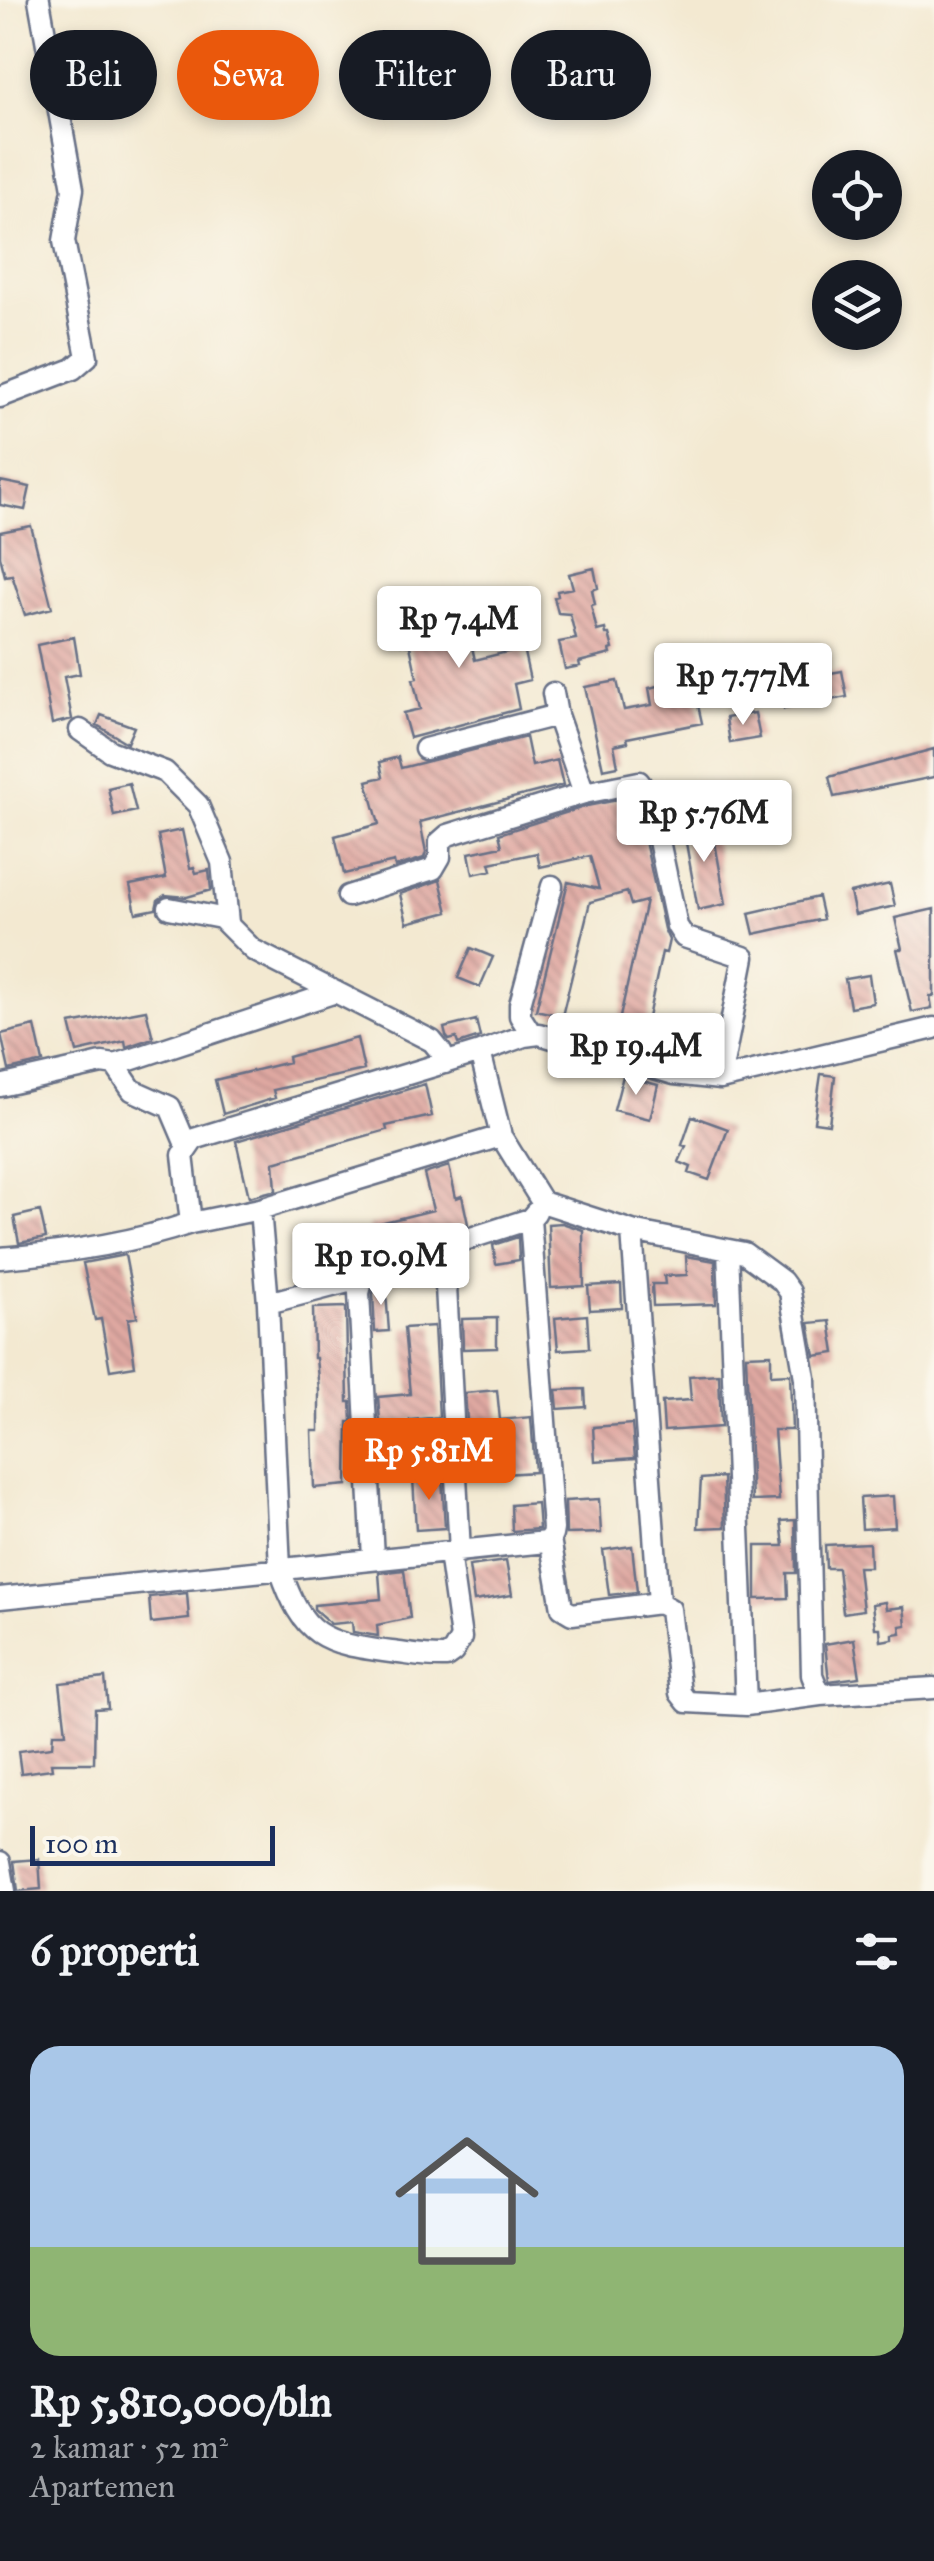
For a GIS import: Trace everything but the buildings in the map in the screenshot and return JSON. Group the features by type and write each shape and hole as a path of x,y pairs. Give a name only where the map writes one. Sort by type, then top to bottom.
{"street":[{"path":"3,396 73,369 87,356 64,241 73,189 39,0"},
{"path":"553,693 584,794"},
{"path":"425,750 557,715"},
{"path":"80,730 110,751 165,772 198,805 222,862 228,923"},
{"path":"348,896 434,869 440,857 440,842 448,835 584,794 639,782 650,798 677,926 684,937 744,957 720,1079"},
{"path":"528,1035 520,1004 552,886"},
{"path":"169,908 212,914 228,923 253,950 432,1041 445,1062"},
{"path":"0,1086 102,1063 115,1065 336,992"},
{"path":"191,1223 183,1155 194,1139 528,1035 539,1034 674,1074 720,1079 934,1028"},
{"path":"490,1048 501,1136 536,1211 553,1529 550,1539 562,1608 572,1614 659,1603 670,1609 682,1697 687,1702 746,1705 840,1692 934,1688"},
{"path":"115,1065 132,1090 170,1106 187,1147"},
{"path":"0,1258 60,1254 152,1236 191,1223 260,1209 501,1136"},
{"path":"260,1209 280,1569 292,1606 320,1635 346,1646 438,1658 454,1652 461,1638 454,1552 444,1248"},
{"path":"268,1303 363,1278 374,1269 444,1248 536,1211 744,1253 782,1281 794,1308 805,1378 812,1674 820,1696"},
{"path":"632,1231 659,1603"},
{"path":"728,1250 746,1705"},
{"path":"363,1278 359,1293 373,1558"},
{"path":"0,1598 540,1544 550,1539"},
{"path":"0,1862 4,1891"}]}
